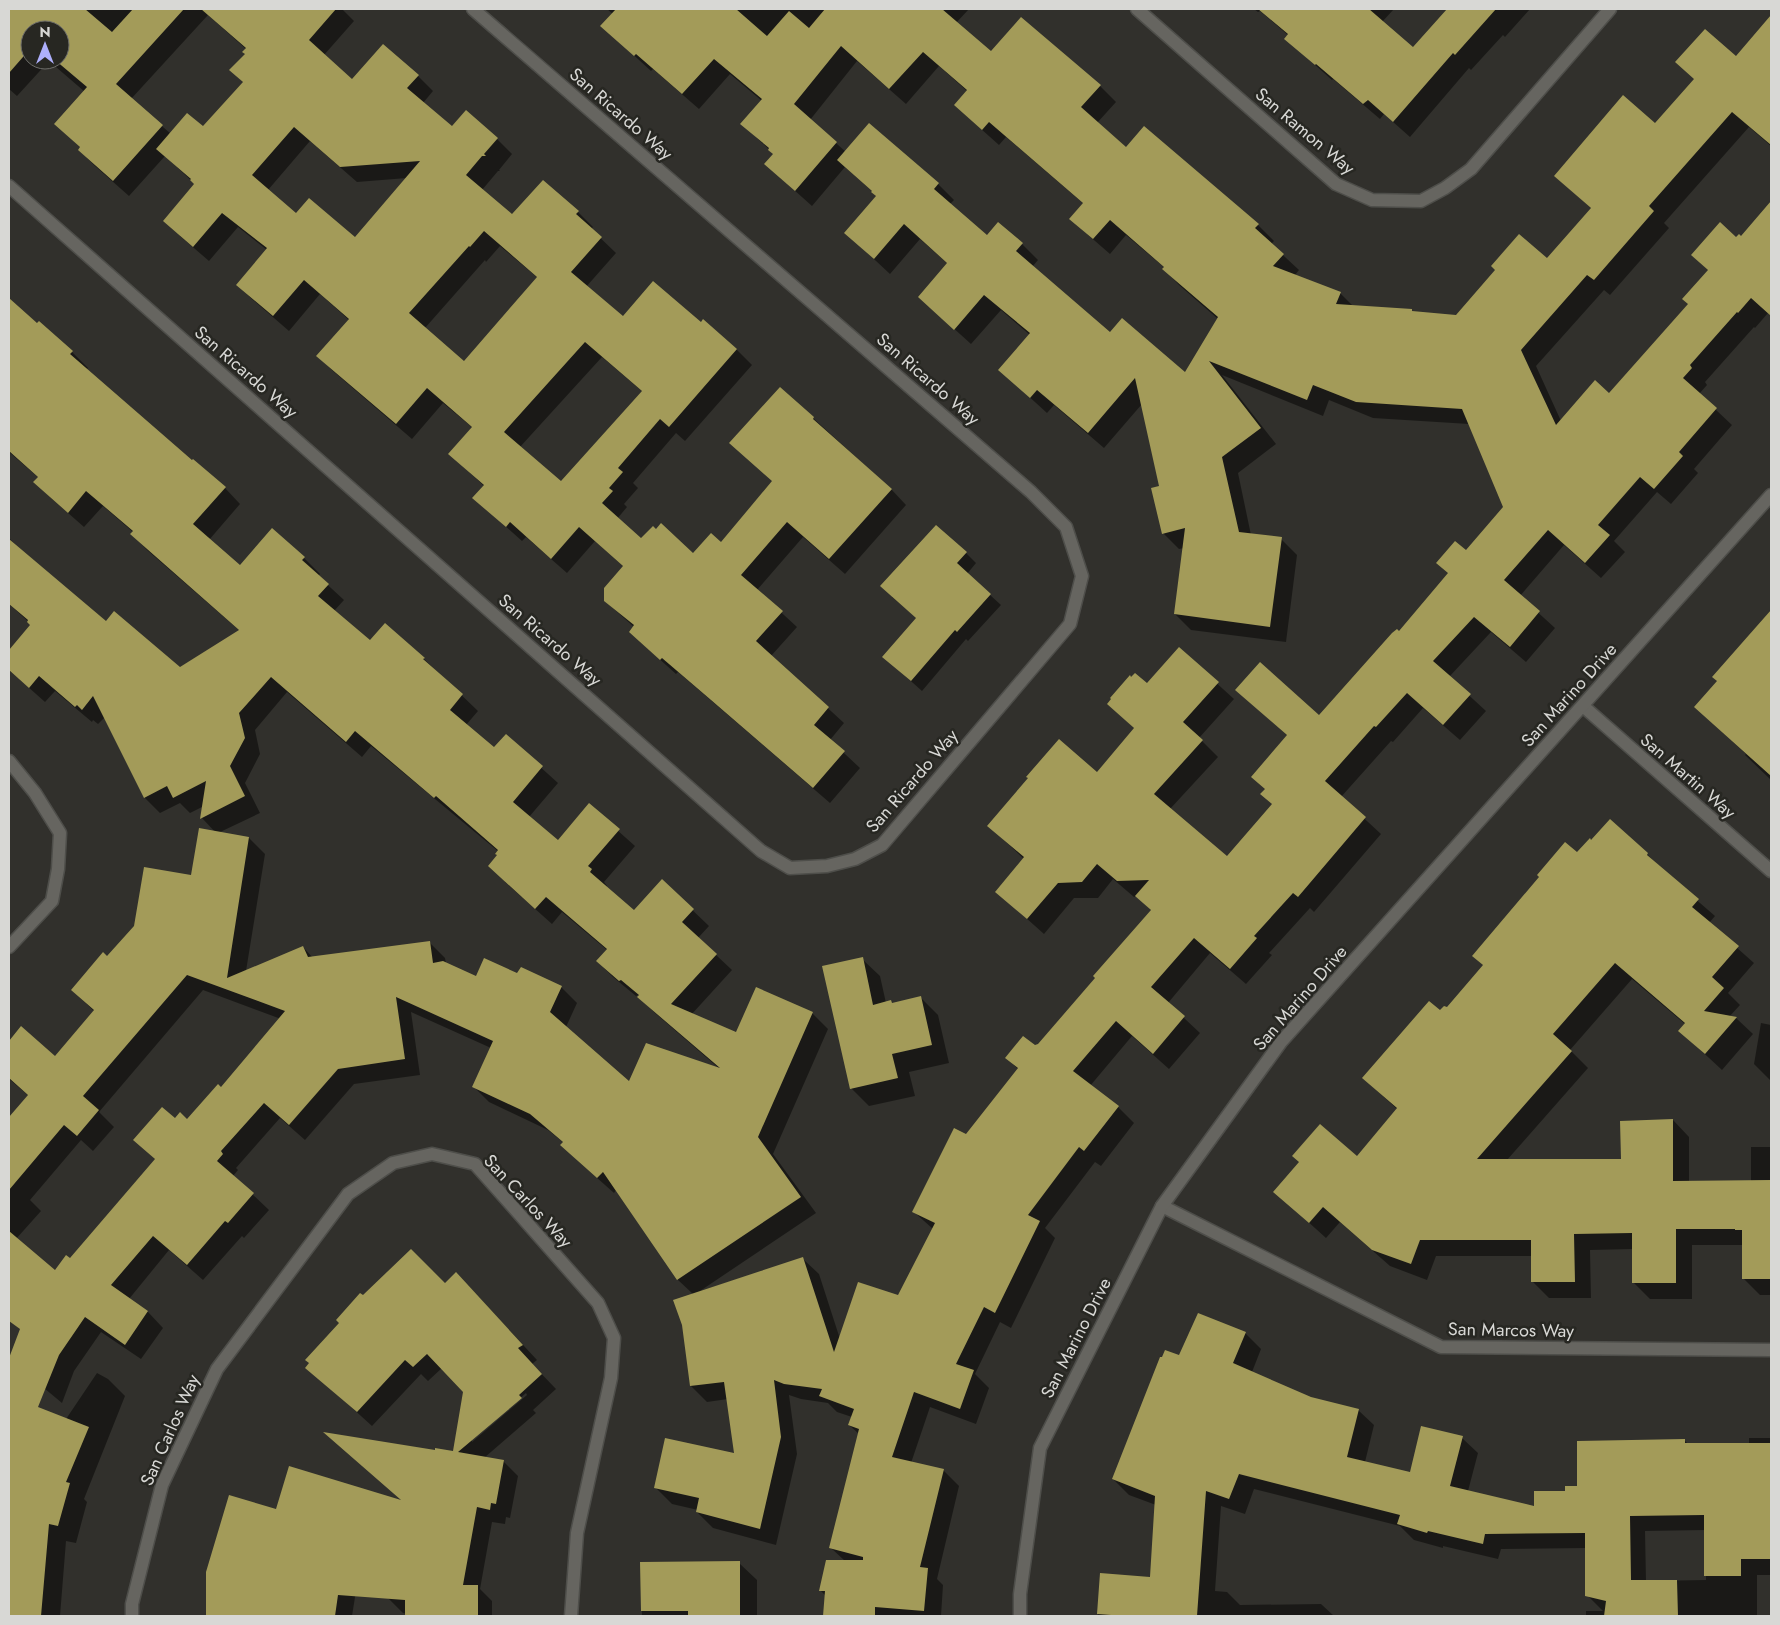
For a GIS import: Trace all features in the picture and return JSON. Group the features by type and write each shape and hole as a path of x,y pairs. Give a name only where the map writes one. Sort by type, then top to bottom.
{"street":[{"name":"San Ricardo Way","path":"9,186 761,851 790,868 827,866 855,859 882,845 1070,624 1082,576 1066,527 1031,492 473,9"},
{"name":"San Ramon Way","path":"1137,9 1336,184 1372,200 1421,201 1445,188 1471,169 1610,9"},
{"name":"San Marino Drive","path":"1020,1616 1020,1594 1040,1448 1162,1206 1281,1042 1771,495"},
{"name":"San Martin Way","path":"1583,706 1771,871"},
{"path":"9,761 35,793 60,833 58,869 52,901 9,947"},
{"name":"San Carlos Way","path":"132,1616 132,1604 162,1484 216,1369 348,1194 393,1163 432,1154 475,1164 598,1303 614,1338 611,1378 577,1533 571,1616"},
{"name":"San Marcos Way","path":"1162,1206 1441,1347 1771,1350"}],"building":[{"path":"9,9 85,9 112,32 133,9 184,9 116,84 163,125 113,181 78,150 80,147 54,124 87,87 67,70 70,70 70,20 20,20 20,60 9,73"},
{"path":"201,9 336,9 309,40 352,79 383,44 419,75 407,88 452,126 466,110 498,138 484,154 486,156 482,156 466,175 512,214 543,180 579,211 576,214 602,237 571,272 623,316 653,281 701,322 703,319 737,349 669,427 660,419 618,468 623,472 609,488 613,491 602,503 641,538 653,526 656,529 661,523 693,553 711,533 721,542 772,481 729,443 780,387 892,489 829,559 787,522 741,575 783,611 756,641 829,707 814,725 845,751 813,788 662,658 660,660 629,632 634,625 604,601 604,588 623,566 579,527 551,559 510,522 506,527 472,498 484,485 448,454 472,427 427,388 396,424 316,356 349,319 304,280 273,316 236,285 267,248 222,213 193,247 163,221 194,184 191,179 156,149 187,113 203,126 243,82 229,70 245,54 242,52 246,48","holes":["294,127 340,167 420,161 355,237 309,198 296,213 252,175","484,231 537,277 464,361 409,313","585,342 642,391 561,481 504,432"]},
{"path":"616,9 736,9 767,36 789,11 809,28 825,9 942,9 991,51 1021,17 1101,85 1081,107 1126,147 1144,126 1259,224 1255,228 1284,254 1273,266 1341,292 1336,304 1412,309 1412,311 1456,315 1495,270 1491,266 1519,234 1547,258 1591,208 1554,176 1623,95 1655,123 1694,79 1675,62 1705,29 1736,56 1771,15 1771,145 1732,112 1649,206 1654,211 1594,280 1587,275 1521,350 1556,425 1595,380 1609,393 1688,304 1682,299 1708,270 1691,255 1720,222 1736,237 1739,234 1741,236 1771,201 1771,316 1751,298 1690,365 1692,368 1683,378 1717,408 1679,452 1683,456 1654,489 1640,477 1598,525 1610,535 1585,563 1548,530 1504,580 1540,611 1510,647 1474,617 1433,661 1471,694 1443,725 1407,693 1376,727 1374,726 1325,781 1366,817 1298,897 1293,893 1254,936 1257,938 1230,969 1194,938 1151,987 1185,1016 1153,1054 1116,1021 1073,1071 1119,1106 1084,1151 1079,1147 1028,1215 1040,1221 995,1313 984,1307 956,1364 974,1370 960,1409 914,1392 892,1457 944,1469 920,1567 928,1568 924,1611 875,1607 875,1616 823,1616 825,1591 819,1591 826,1560 863,1560 863,1557 829,1548 859,1429 848,1425 854,1409 819,1396 822,1389 784,1384 774,1380 781,1437 760,1529 696,1512 699,1498 654,1488 665,1438 734,1453 724,1382 690,1386 682,1325 673,1300 803,1257 834,1352 858,1282 898,1295 935,1223 912,1212 954,1128 966,1134 1018,1068 1005,1058 1023,1036 1035,1045 1038,1044 1095,978 1093,976 1151,910 1135,896 1149,880 1117,881 1097,864 1082,882 1058,883 1027,919 995,892 1024,857 987,826 1059,739 1097,772 1134,728 1107,704 1110,698 1130,675 1131,677 1135,673 1147,683 1179,647 1219,682 1183,722 1203,740 1154,794 1227,856 1272,804 1260,794 1265,789 1251,777 1287,735 1235,690 1260,662 1319,715 1392,633 1397,629 1399,631 1448,573 1436,563 1455,541 1466,550 1503,507 1462,409 1356,402 1313,385 1307,400 1209,361 1261,428 1222,457 1239,532 1282,537 1270,627 1174,614 1185,528 1162,534 1151,488 1159,486 1135,378 1088,433 1037,390 1030,398 998,370 1030,333 984,295 954,330 918,297 947,263 904,224 874,259 844,233 876,196 837,160 869,123 939,183 934,189 987,235 998,222 1023,243 1016,251 1110,332 1122,318 1185,372 1218,317 1162,269 1164,267 1110,220 1093,239 1069,219 1083,203 989,122 982,130 954,105 967,90 923,52 889,89 841,46 794,104 837,142 795,191 764,164 773,154 768,150 769,148 740,124 762,99 714,59 682,94 600,26"},
{"path":"1258,9 1369,9 1413,47 1447,9 1496,9 1455,55 1453,53 1393,122 1368,100 1363,104 1315,65 1284,39 1288,34"},
{"path":"9,298 37,323 39,321 73,351 70,354 192,460 226,487 193,524 240,565 272,528 305,557 302,560 329,584 318,596 370,640 385,623 463,694 450,710 494,747 506,734 543,766 513,802 558,840 589,803 620,829 588,866 592,869 590,872 634,910 662,879 694,909 682,922 717,954 671,1004 736,1032 756,987 813,1012 758,1137 801,1197 677,1280 603,1172 597,1178 560,1145 563,1142 530,1114 472,1087 493,1041 396,997 405,1059 338,1069 289,1125 264,1103 221,1151 223,1154 217,1161 254,1193 228,1223 225,1221 187,1265 153,1236 111,1285 148,1311 125,1345 85,1317 59,1355 38,1407 89,1427 66,1482 70,1483 58,1526 49,1524 41,1616 9,1616 9,1358 20,1329 9,1321 9,1231 55,1270 66,1255 70,1258 155,1159 133,1140 162,1107 175,1118 180,1112 187,1119 218,1084 221,1087 285,1011 187,975 83,1096 99,1110 77,1136 64,1125 9,1190 9,1117 28,1095 9,1078 9,1041 21,1026 55,1056 94,1010 71,990 103,952 107,956 134,926 144,867 191,875 199,828 249,837 227,978 303,946 308,957 430,941 433,963 443,961 476,976 484,958 517,973 521,967 562,986 550,1012 629,1081 646,1043 720,1068 637,997 639,995 596,961 607,949 546,897 535,909 488,866 497,855 495,854 498,850 436,796 434,798 355,731 346,742 271,677 239,713 245,738 230,766 245,796 200,819 206,781 173,798 167,786 144,798 93,696 82,710 77,705 75,707 39,676 29,688 9,670 9,650 30,625 27,622 28,620 9,604 9,539 106,621 114,611 180,667 239,630 130,534 133,531 86,491 68,513 33,482 38,477 9,451"},
{"path":"936,525 967,552 957,563 991,594 957,632 955,630 911,681 882,657 916,618 880,586"},
{"path":"1771,610 1771,776 1694,707 1717,681 1712,677"},
{"path":"1610,819 1648,853 1647,855 1699,899 1692,907 1739,946 1712,977 1724,988 1704,1011 1737,1017 1705,1054 1678,1031 1685,1023 1615,963 1553,1034 1572,1051 1477,1159 1621,1159 1620,1121 1673,1119 1673,1181 1771,1180 1771,1279 1742,1279 1742,1230 1735,1229 1676,1229 1676,1283 1632,1283 1632,1233 1574,1234 1575,1282 1531,1282 1531,1240 1420,1240 1411,1264 1372,1250 1323,1207 1309,1223 1273,1192 1299,1162 1292,1156 1320,1124 1357,1156 1397,1108 1362,1078 1429,1001 1440,1010 1444,1006 1447,1007 1483,965 1472,956 1539,877 1537,875 1565,842 1577,852"},
{"path":"863,957 873,1005 891,1000 892,1003 921,996 932,1045 892,1054 898,1078 850,1089 822,966"},
{"path":"411,1249 445,1283 456,1272 523,1345 518,1348 542,1374 519,1395 522,1398 458,1452 504,1460 496,1504 491,1503 490,1510 477,1507 463,1585 478,1585 478,1616 405,1616 405,1600 338,1595 335,1616 206,1616 206,1572 229,1495 276,1509 289,1466 401,1500 323,1432 435,1450 435,1448 453,1451 463,1392 427,1354 413,1367 405,1360 357,1412 305,1368 309,1363 305,1360 339,1323 336,1320 360,1293 363,1295"},
{"path":"1198,1313 1246,1332 1233,1363 1311,1397 1359,1409 1347,1457 1410,1472 1421,1426 1463,1436 1450,1486 1534,1506 1534,1491 1565,1491 1565,1486 1577,1486 1577,1441 1685,1439 1685,1443 1771,1443 1771,1559 1741,1559 1741,1576 1704,1576 1704,1515 1630,1516 1631,1580 1677,1580 1678,1616 1604,1616 1606,1601 1585,1596 1585,1533 1485,1534 1483,1544 1428,1531 1427,1533 1397,1524 1400,1515 1239,1474 1229,1499 1206,1491 1197,1616 1097,1614 1100,1573 1150,1577 1155,1496 1112,1479 1160,1357 1162,1357 1165,1350 1179,1355"},
{"path":"740,1561 740,1616 688,1616 688,1611 641,1611 640,1562"}]}
